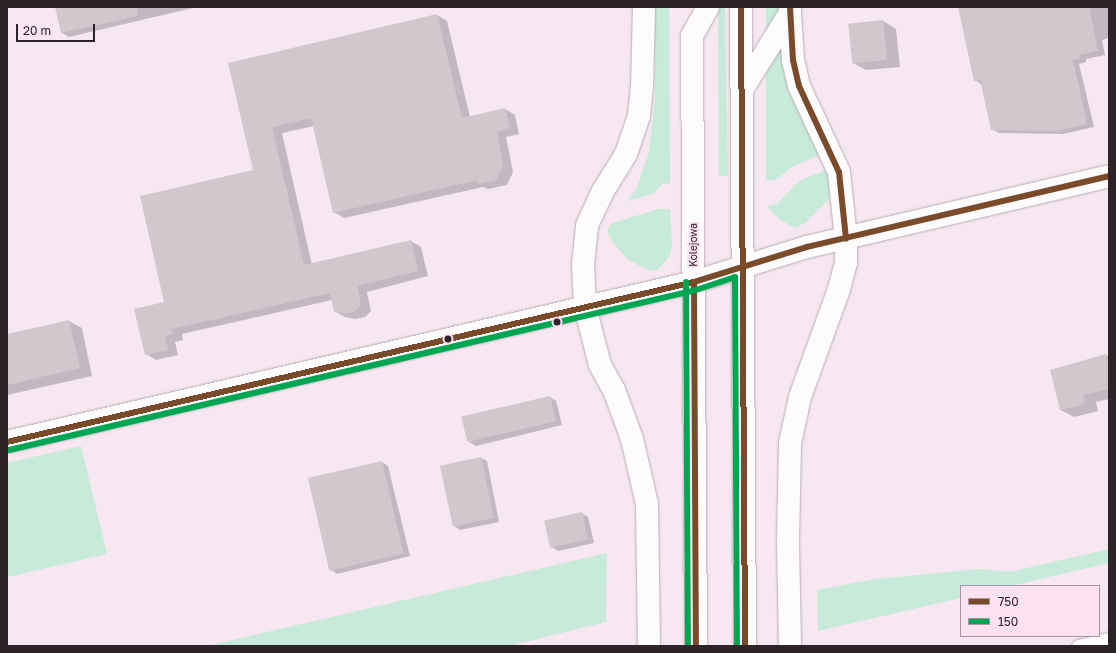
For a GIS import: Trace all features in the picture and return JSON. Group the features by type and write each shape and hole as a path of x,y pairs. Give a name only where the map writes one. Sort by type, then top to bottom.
{"main road":[{"path":"644,7 642,87 639,116 626,154 603,191 587,226 583,264 585,307 600,365 614,390 632,439 647,504 649,646"},
{"name":"Kolejowa","path":"696,646 692,36 708,7"},
{"path":"742,7 745,646"},
{"path":"742,90 790,10"},
{"path":"790,10 793,60 799,86 839,172 846,239 846,262 839,289 800,398 790,443 788,540 790,646"},
{"path":"7,442 694,282 807,247 1109,176"}],"lane":[{"path":"1078,646 1109,638"}],"green space":[{"path":"655,7 669,7 670,183 663,184 652,194 627,201 636,190 649,151 655,99"},
{"path":"718,7 725,7 728,176 719,176"},
{"path":"766,7 779,7 819,155 792,167 776,180 766,181"},
{"path":"826,170 833,190 829,199 805,223 795,228 779,219 767,206 777,204 799,181"},
{"path":"658,209 670,209 672,242 671,252 667,260 656,271 648,270 627,259 612,241 607,232 610,224"},
{"path":"81,446 107,554 7,577 7,463"},
{"path":"1109,549 1109,563 1015,585 960,585 960,598 818,631 817,590 876,579 979,569 1010,572"},
{"path":"607,553 606,622 509,646 207,646"}],"building":[{"path":"55,7 137,7 138,16 61,33"},
{"path":"958,7 1089,7 1098,51 1079,55 1080,59 1073,60 1087,124 1055,131 991,130 980,80 974,81"},
{"path":"437,14 462,118 505,108 510,128 497,132 503,166 496,180 477,184 477,180 333,213 311,118 272,127 304,265 411,240 418,271 357,286 361,305 354,312 344,314 334,311 330,293 172,329 173,334 165,336 168,350 145,355 134,309 164,302 140,196 253,170 228,63"},
{"path":"883,20 887,60 852,63 848,24"},
{"path":"69,320 80,368 7,385 7,334"},
{"path":"1106,354 1109,365 1109,389 1084,395 1085,404 1060,410 1050,370"},
{"path":"550,396 556,421 467,442 461,416"},
{"path":"481,457 494,518 453,526 440,466"},
{"path":"382,461 403,554 329,571 308,478"},
{"path":"582,512 588,539 550,548 544,521"}],"transit line":[{"name":"750","path":"741,7 745,646"},
{"name":"750","path":"790,7 793,60 799,86 839,172 846,239"},
{"name":"750","path":"7,442 694,282 807,247 1109,176"},
{"name":"150","path":"9,450 696,290 735,277 737,646"},
{"name":"150","path":"686,282 688,646"},
{"name":"750","path":"694,282 696,646"}]}
